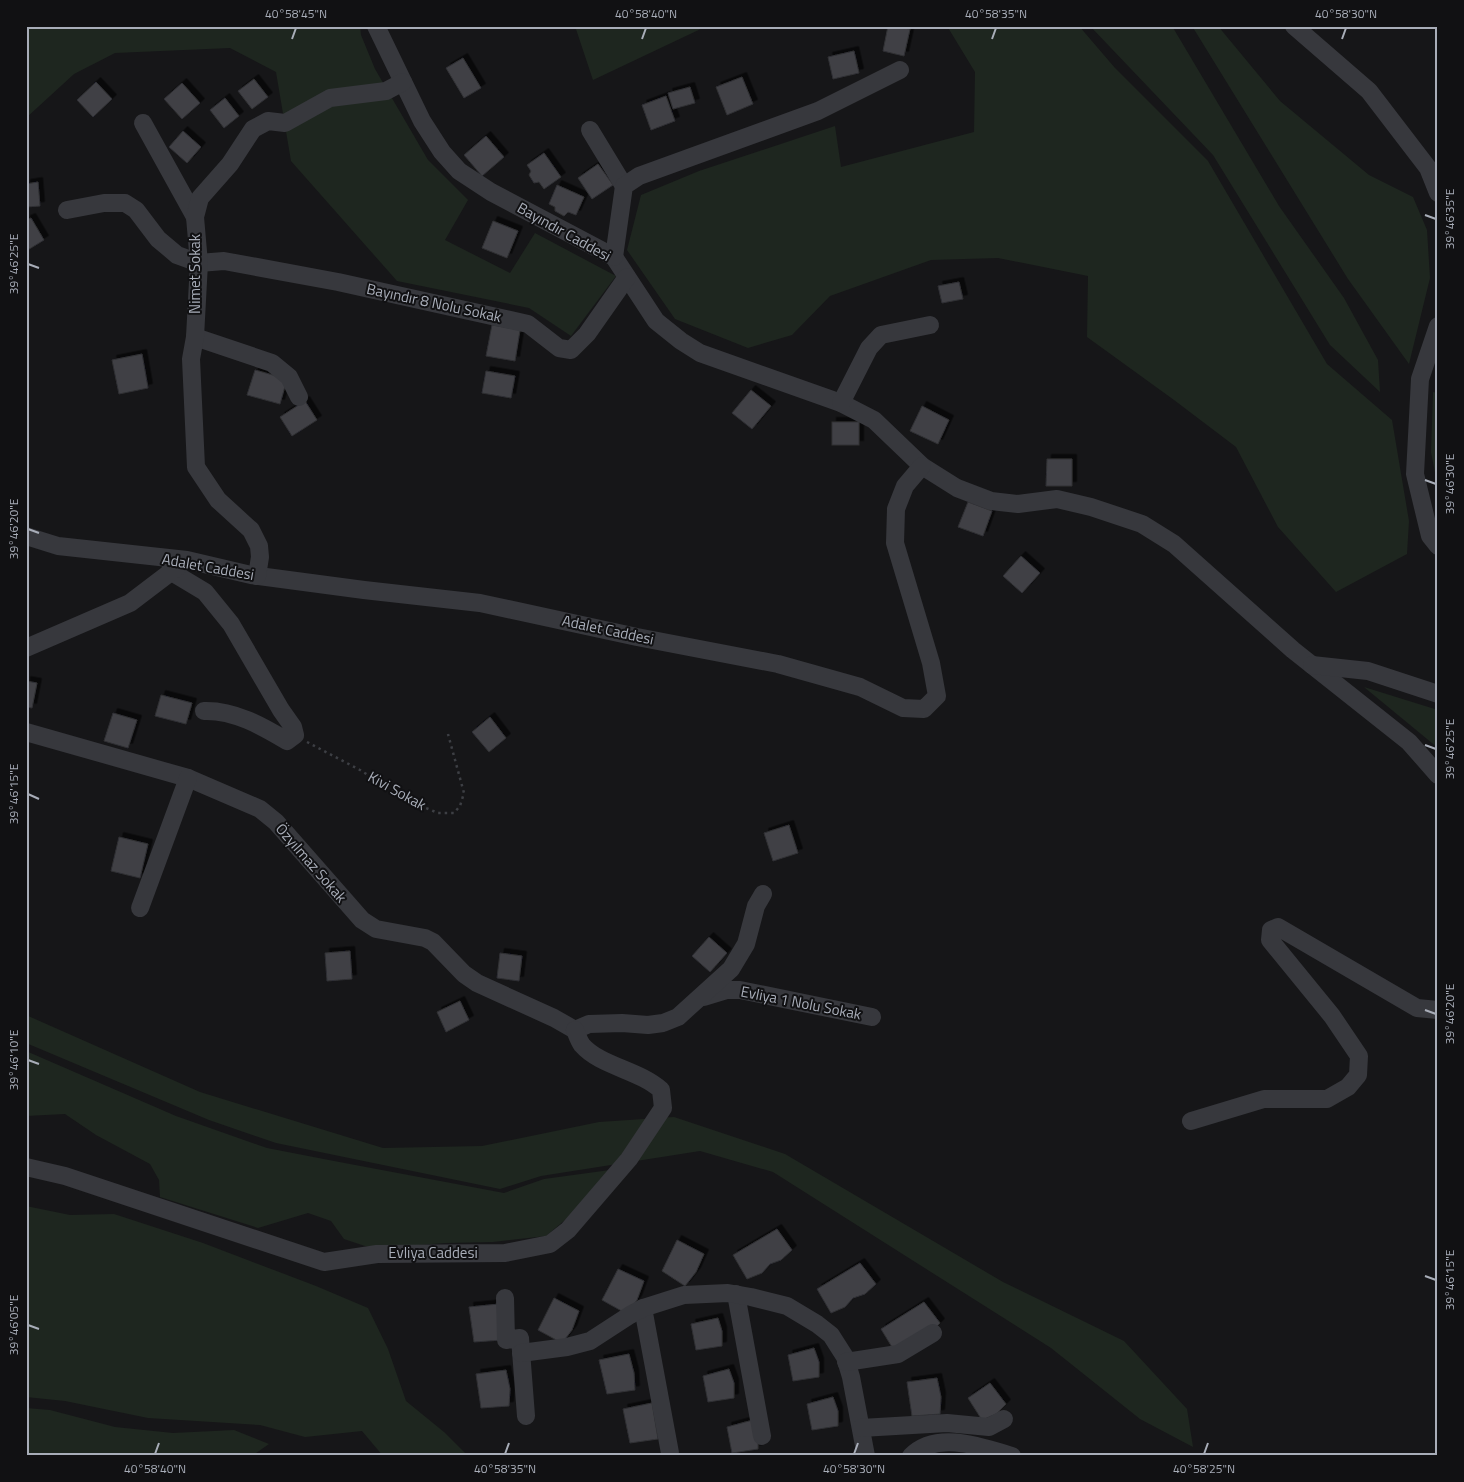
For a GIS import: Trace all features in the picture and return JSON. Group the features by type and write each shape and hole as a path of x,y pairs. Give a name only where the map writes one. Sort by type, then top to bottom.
{"street":[{"name":"Bayındır Caddesi","path":"376,26 422,121 442,152 459,171 491,192 614,257 656,321 680,341 715,358 841,403 874,420 922,466 957,488 991,501 1018,504 1057,499 1091,507 1142,524 1174,544 1293,650 1409,742 1438,775"},
{"path":"1294,26 1369,91 1428,168 1438,193"},
{"path":"624,186 639,176 818,111 900,70"},
{"name":"Nimet Sokak","path":"257,576 260,557 259,546 251,530 218,500 196,467 191,359 195,337 199,263 195,217 200,198 230,164 253,129 268,121 285,124 302,112 330,98 386,91 403,82"},
{"path":"143,123 195,217"},
{"path":"590,130 624,186 614,257"},
{"path":"67,210 104,203 125,203 136,210 158,239 177,255 199,263"},
{"name":"Bayındır 8 Nolu Sokak","path":"199,263 224,261 338,282 528,324 559,348 571,350 587,334 627,277"},
{"path":"841,403 869,348 881,335 930,324"},
{"path":"1438,326 1420,378 1415,474 1430,536 1438,546"},
{"path":"195,337 272,363 289,377 299,396"},
{"name":"Adalet Caddesi","path":"26,536 58,546 187,560 257,576 480,603 637,637 778,664 860,687 903,708 924,709 937,696 931,663 895,542 896,509 905,486 922,466"},
{"path":"26,648 130,603 187,560"},
{"path":"170,571 205,592 231,624 281,710 294,726 294,735 287,741 260,725 217,710 204,710"},
{"path":"1312,665 1368,671 1438,694"},
{"name":"Özyılmaz Sokak","path":"26,732 188,778 260,809 276,822 362,920 376,929 425,938 433,942 464,974 477,983 554,1018 575,1030"},
{"path":"140,908 188,778"},
{"path":"575,1030 590,1024 622,1023 648,1025 663,1023 678,1017 731,969 746,944 756,906 763,894"},
{"path":"1191,1121 1264,1099 1327,1099 1348,1087 1358,1075 1359,1056 1332,1016 1270,940 1271,930 1278,927 1417,1008 1438,1010"},
{"name":"Evliya 1 Nolu Sokak","path":"701,998 727,990 740,990 872,1017"},
{"name":"Evliya Caddesi","path":"26,1167 65,1176 324,1262 378,1254 505,1253 550,1244 568,1230 624,1166 663,1108 661,1090 653,1082 590,1053 580,1043 575,1030"},
{"path":"521,1354 567,1347 590,1341 643,1308 684,1295 728,1293 786,1306 817,1324 830,1335 846,1362 851,1377 866,1456"},
{"path":"736,1294 762,1436"},
{"path":"505,1298 506,1340 520,1338 526,1416"},
{"path":"643,1308 670,1453"},
{"path":"846,1362 898,1354 934,1333"},
{"path":"861,1428 947,1423 989,1427 1004,1419"},
{"path":"910,1456 916,1450 932,1444 951,1442 981,1446 1012,1456"}],"path":[{"name":"Kivi Sokak","path":"294,735 360,770 407,800 438,813 454,812 460,806 464,793 448,734"}],"shaded area":[{"path":"26,26 360,26 361,35 375,69 428,160 468,200 445,240 510,273 535,233 616,276 571,336 529,308 397,281 291,161 276,72 230,48 115,53 74,74 26,118"},
{"path":"575,26 707,26 593,80"},
{"path":"947,26 1079,26 1115,68 1208,161 1327,364 1392,420 1409,521 1407,554 1336,592 1278,527 1236,447 1087,337 1088,276 998,258 931,260 830,296 792,335 748,348 675,319 627,250 641,195 699,171 835,126 841,167 974,132 975,72"},
{"path":"1090,26 1172,26 1279,206 1344,298 1378,360 1380,392 1330,345 1213,155"},
{"path":"1192,26 1218,26 1280,101 1369,175 1413,197 1427,230 1430,278 1409,364 1348,279"},
{"path":"1433,392 1438,393 1438,488 1431,452"},
{"path":"1364,687 1438,710 1438,748"},
{"path":"26,1015 200,1092 383,1148 482,1146 599,1122 674,1117 785,1154 1003,1282 1124,1341 1187,1409 1193,1447 1140,1419 1051,1348 773,1172 700,1151 541,1176 500,1189 276,1143 209,1120 26,1043"},
{"path":"26,1051 176,1116 267,1148 504,1193 544,1179 610,1170 572,1214 546,1236 493,1242 392,1247 365,1246 344,1239 331,1221 308,1213 258,1228 160,1197 159,1180 150,1164 96,1135 65,1114 26,1116"},
{"path":"26,1206 70,1215 114,1214 203,1243 368,1308 388,1349 406,1401 444,1432 468,1456 383,1456 362,1431 305,1437 260,1425 148,1418 65,1401 26,1397"},
{"path":"26,1408 50,1410 115,1427 173,1433 234,1430 269,1444 252,1456 26,1456"}],"building":[{"path":"888,26 910,29 904,56 883,51"},
{"path":"854,51 859,73 833,79 828,57"},
{"path":"463,58 481,88 464,98 446,68"},
{"path":"742,77 753,104 727,115 716,87"},
{"path":"254,79 268,97 252,109 238,91"},
{"path":"96,82 112,99 93,117 77,100"},
{"path":"182,83 200,103 182,119 164,99"},
{"path":"690,87 695,103 673,109 668,93"},
{"path":"666,96 675,121 651,130 642,105"},
{"path":"225,98 239,116 224,128 210,110"},
{"path":"183,131 201,147 187,163 169,147"},
{"path":"486,136 504,157 482,176 464,155"},
{"path":"544,153 561,177 544,189 539,182 534,183 529,175 531,171 527,165"},
{"path":"598,164 613,185 592,199 578,178"},
{"path":"38,182 40,206 26,207 26,184"},
{"path":"557,185 584,197 576,215 568,212 564,216 555,211 555,207 549,204"},
{"path":"31,218 44,240 26,251 26,220"},
{"path":"493,221 518,231 507,258 482,248"},
{"path":"959,282 963,299 942,303 938,286"},
{"path":"492,325 520,330 515,361 486,356"},
{"path":"142,354 148,388 119,394 112,360"},
{"path":"255,370 287,379 280,404 247,395"},
{"path":"486,371 515,376 511,398 482,393"},
{"path":"751,390 771,406 752,429 732,413"},
{"path":"305,401 317,420 292,436 280,417"},
{"path":"922,406 949,420 938,444 910,431"},
{"path":"832,422 859,422 859,445 832,445"},
{"path":"1047,459 1072,459 1072,486 1046,486"},
{"path":"968,502 992,511 983,536 958,527"},
{"path":"1021,556 1040,573 1022,593 1003,576"},
{"path":"26,681 37,683 32,708 26,707"},
{"path":"161,695 192,703 186,724 155,716"},
{"path":"113,713 137,720 128,748 104,741"},
{"path":"490,717 506,738 489,752 472,732"},
{"path":"789,825 798,853 773,861 764,833"},
{"path":"119,837 148,844 140,878 111,871"},
{"path":"709,937 727,953 710,972 692,956"},
{"path":"350,951 352,979 327,981 325,953"},
{"path":"500,953 522,956 519,981 497,978"},
{"path":"460,1001 469,1020 446,1032 437,1012"},
{"path":"777,1229 792,1250 781,1260 770,1264 762,1273 747,1279 733,1255"},
{"path":"677,1240 704,1254 696,1272 685,1286 662,1271"},
{"path":"860,1263 876,1284 865,1294 853,1298 845,1307 831,1313 817,1289"},
{"path":"618,1269 644,1281 637,1300 627,1314 602,1300"},
{"path":"554,1298 579,1311 572,1330 562,1343 538,1330"},
{"path":"924,1302 940,1323 929,1334 895,1352 881,1329"},
{"path":"499,1304 502,1340 474,1342 469,1307"},
{"path":"718,1318 722,1331 722,1346 696,1350 691,1324"},
{"path":"814,1348 819,1362 819,1377 793,1381 788,1355"},
{"path":"629,1354 634,1373 635,1390 607,1394 599,1360"},
{"path":"729,1369 734,1383 734,1398 708,1402 703,1376"},
{"path":"506,1370 510,1389 509,1406 481,1408 476,1374"},
{"path":"937,1378 941,1397 940,1414 912,1416 907,1382"},
{"path":"990,1383 1006,1404 996,1414 982,1420 968,1398"},
{"path":"833,1397 838,1411 838,1426 812,1430 807,1404"},
{"path":"652,1403 658,1439 630,1443 623,1409"},
{"path":"753,1420 758,1434 758,1449 732,1453 727,1427"}]}
